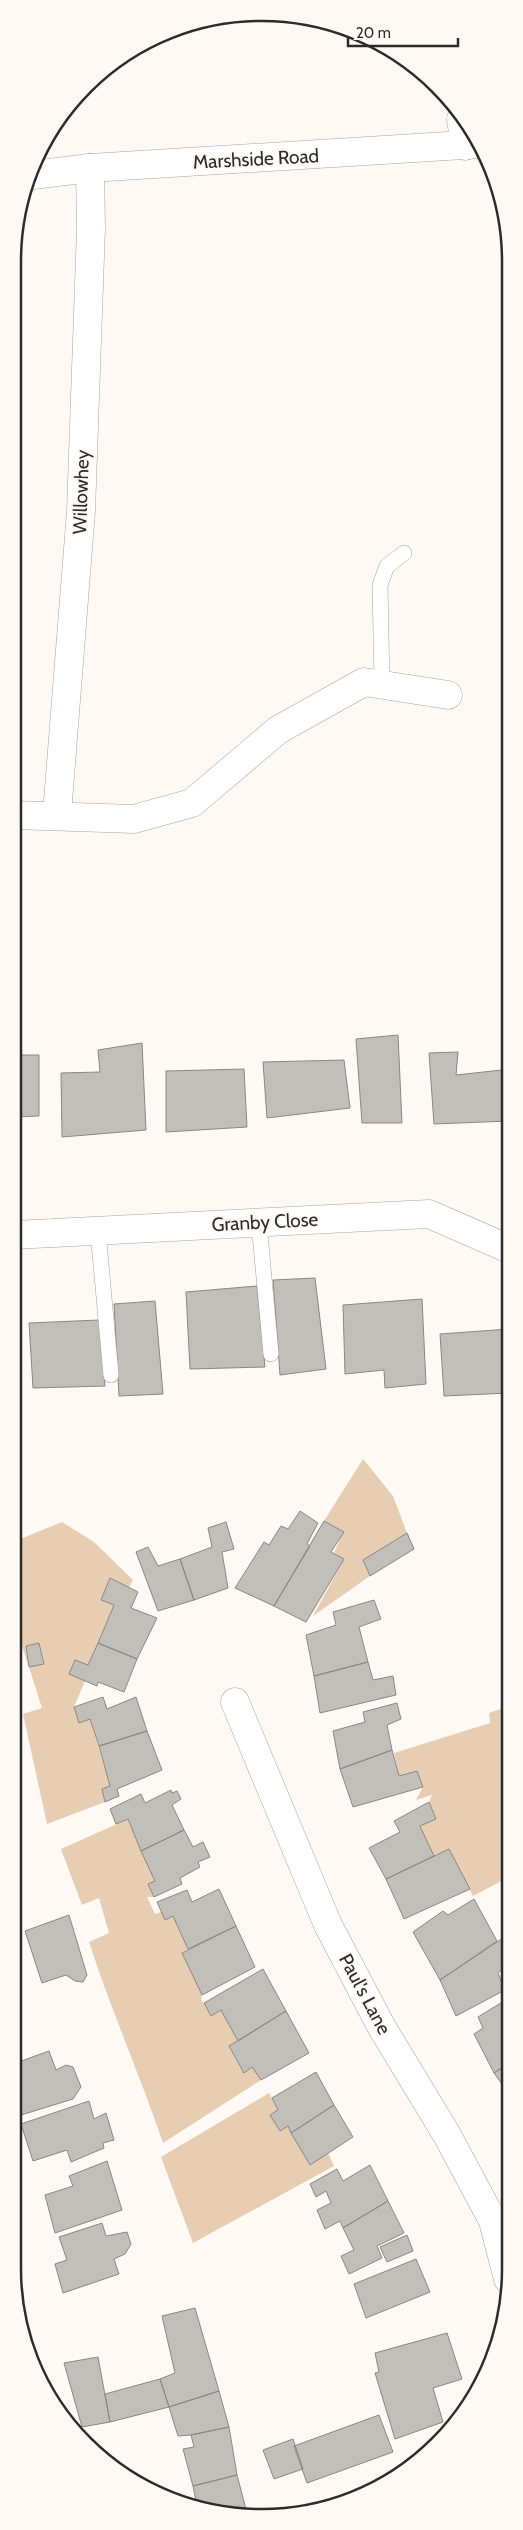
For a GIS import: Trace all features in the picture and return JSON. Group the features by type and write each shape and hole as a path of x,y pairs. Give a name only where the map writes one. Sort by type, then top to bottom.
{"street":[{"name":"Marshside Road","path":"38,174 90,168 472,145"},
{"name":"Willowhey","path":"57,814 81,511 91,228 90,168"},
{"path":"21,815 57,814 134,819 192,803 278,730 364,682 448,695"},
{"name":"Granby Close","path":"21,1235 429,1214 502,1246"},
{"name":"Paul's Lane","path":"235,1702 328,1925 381,2026 447,2135 493,2221 502,2256"}],"lane":[{"path":"382,685 380,585 387,566 404,553"},
{"path":"259,1222 271,1354"},
{"path":"98,1231 111,1375"}],"shaded area":[{"path":"363,1459 393,1496 407,1533 363,1560 370,1576 313,1616 344,1559 334,1553 343,1532 324,1521"},
{"path":"62,1522 94,1542 133,1580 129,1588 110,1578 101,1600 114,1605 88,1665 75,1660 69,1674 85,1681 74,1707 79,1723 90,1719 110,1786 102,1789 105,1802 47,1824 23,1714 42,1708 29,1667 44,1663 39,1643 26,1646 28,1666 21,1642 21,1539"},
{"path":"502,1708 502,1881 473,1896 449,1849 434,1856 420,1826 436,1819 429,1802 432,1795 416,1800 423,1787 416,1771 399,1776 394,1753 490,1723 489,1713"},
{"path":"128,1819 155,1881 148,1885 154,1897 147,1897 155,1914 161,1912 173,1916 188,1949 182,1953 202,1995 201,1999 211,2016 221,2010 238,2041 229,2047 244,2073 252,2067 261,2080 163,2143 89,1942 109,1933 99,1898 82,1905 61,1849"},
{"path":"269,2093 278,2110 270,2115 280,2131 288,2126 310,2165 328,2153 334,2166 193,2243 161,2157"}],"building":[{"path":"398,1035 402,1123 362,1123 356,1039"},
{"path":"142,1043 146,1130 62,1137 61,1073 100,1072 98,1050"},
{"path":"458,1052 456,1075 502,1070 502,1121 434,1124 429,1053"},
{"path":"21,1055 39,1055 39,1116 21,1117"},
{"path":"344,1060 350,1108 267,1118 263,1062"},
{"path":"244,1069 247,1127 166,1132 166,1071"},
{"path":"315,1278 326,1369 280,1375 273,1280"},
{"path":"257,1286 265,1367 190,1369 186,1292"},
{"path":"422,1299 426,1384 385,1388 384,1370 345,1374 343,1305"},
{"path":"155,1301 163,1394 119,1396 114,1304"},
{"path":"99,1320 105,1386 33,1388 29,1323"},
{"path":"502,1330 502,1393 444,1396 440,1334"},
{"path":"300,1511 318,1523 307,1544 310,1546 274,1606 235,1588 264,1542 269,1545 281,1526 288,1529"},
{"path":"324,1521 344,1532 331,1552 344,1559 306,1622 274,1606"},
{"path":"226,1522 234,1549 222,1552 228,1588 194,1600 180,1559 212,1547 208,1528"},
{"path":"407,1533 414,1549 370,1576 363,1560"},
{"path":"148,1547 158,1566 180,1559 194,1600 158,1611 136,1552"},
{"path":"110,1578 138,1592 131,1608 157,1618 137,1659 98,1643 114,1605 101,1600"},
{"path":"374,1600 381,1619 359,1627 368,1662 314,1676 306,1635 336,1625 333,1612"},
{"path":"39,1643 44,1664 29,1667 26,1646"},
{"path":"98,1643 137,1659 124,1692 98,1682 97,1686 69,1674 75,1660 88,1665"},
{"path":"368,1662 373,1680 393,1676 396,1695 320,1713 314,1676"},
{"path":"103,1697 107,1709 136,1697 147,1731 99,1746 90,1719 79,1723 74,1707"},
{"path":"397,1703 401,1719 387,1725 392,1750 340,1769 333,1731 365,1722 363,1712"},
{"path":"147,1731 162,1770 117,1789 119,1796 105,1802 102,1789 110,1786 99,1746"},
{"path":"392,1750 399,1776 417,1771 423,1787 353,1807 340,1769"},
{"path":"171,1790 172,1793 177,1791 181,1799 172,1805 184,1830 141,1851 128,1819 116,1824 110,1809 141,1794 145,1803"},
{"path":"429,1802 436,1819 420,1826 434,1856 386,1879 369,1848 400,1832 394,1821"},
{"path":"184,1830 193,1847 203,1842 210,1857 198,1862 200,1867 180,1878 182,1884 154,1897 148,1884 155,1881 141,1851"},
{"path":"449,1849 470,1889 404,1919 386,1879"},
{"path":"219,1889 236,1926 188,1949 173,1916 165,1920 157,1902 187,1890 192,1902"},
{"path":"474,1899 497,1941 440,1980 413,1932 443,1911 448,1915"},
{"path":"69,1915 87,1975 83,1982 75,1981 66,1975 42,1983 25,1931"},
{"path":"236,1926 255,1967 202,1995 182,1953"},
{"path":"502,1939 502,1970 498,1973 502,1983 502,1992 456,2016 440,1980"},
{"path":"263,1969 286,2011 238,2041 221,2010 211,2016 204,2003"},
{"path":"502,2002 502,2068 494,2073 474,2034 483,2028 478,2017"},
{"path":"286,2011 309,2053 261,2080 252,2067 244,2073 229,2046"},
{"path":"49,2051 56,2070 66,2065 73,2067 81,2087 73,2099 21,2115 21,2061"},
{"path":"502,2068 502,2084 494,2073"},
{"path":"316,2072 334,2105 291,2133 288,2126 280,2131 270,2115 278,2110 272,2098"},
{"path":"89,2101 94,2119 106,2113 114,2140 103,2143 104,2148 71,2162 67,2150 33,2161 21,2124"},
{"path":"334,2105 353,2137 310,2165 291,2133"},
{"path":"107,2161 122,2210 55,2233 45,2195 73,2186 69,2176"},
{"path":"370,2165 388,2201 343,2228 340,2221 325,2229 317,2210 331,2203 326,2191 316,2197 310,2184 337,2169 343,2181"},
{"path":"388,2201 404,2233 377,2246 382,2258 349,2274 341,2256 354,2250 343,2228"},
{"path":"102,2223 106,2236 127,2232 131,2244 125,2254 114,2259 119,2274 63,2293 55,2264 67,2260 59,2237"},
{"path":"407,2235 413,2251 387,2262 380,2247"},
{"path":"416,2259 430,2292 366,2318 354,2284"},
{"path":"195,2308 219,2391 169,2407 160,2379 175,2373 162,2316"},
{"path":"447,2333 462,2379 433,2388 443,2422 395,2439 375,2373 379,2372 375,2353"},
{"path":"98,2357 110,2422 82,2427 64,2363"},
{"path":"160,2379 169,2407 110,2422 105,2394"},
{"path":"219,2391 229,2427 178,2436 169,2407"},
{"path":"379,2415 393,2452 307,2483 294,2446"},
{"path":"229,2427 237,2475 193,2486 183,2449 194,2447 191,2435"},
{"path":"293,2439 303,2469 274,2479 263,2450"},
{"path":"237,2475 246,2508 230,2507 196,2500 193,2486"}]}
